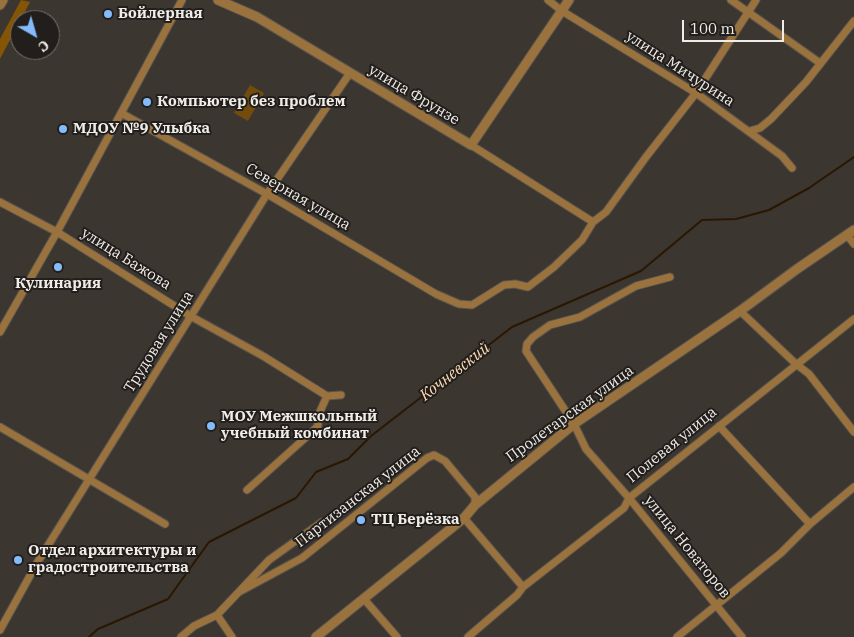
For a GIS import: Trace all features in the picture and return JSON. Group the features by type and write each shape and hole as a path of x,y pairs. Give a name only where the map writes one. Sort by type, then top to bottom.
{"street":[{"path":"0,5 3,0"},
{"path":"0,332 57,232 182,0"},
{"name":"улица Фрунзе","path":"218,0 257,16 471,145 593,222"},
{"name":"улица Мичурина","path":"548,0 562,11 696,93 750,131 782,156 792,168"},
{"path":"471,145 569,0"},
{"path":"731,0 820,63"},
{"path":"593,222 606,212 696,93 747,11 756,0"},
{"path":"750,131 760,128 771,119 806,82 854,21"},
{"name":"Трудовая улица","path":"0,630 88,480 267,194 350,73"},
{"name":"Северная улица","path":"121,113 267,194 436,294 459,304 472,305 504,285 515,284 528,287 554,267 582,240 593,222"},
{"name":"улица Бажова","path":"0,202 57,232 192,316 263,356 327,396"},
{"path":"851,233 854,244"},
{"name":"Пролетарская улица","path":"316,637 464,518 475,504 574,424 851,233"},
{"name":"улица Новаторов","path":"670,277 636,286 580,317 550,325 533,337 527,344 526,351 574,424 586,449 629,498 742,637"},
{"path":"740,311 809,374 854,432"},
{"name":"Полевая улица","path":"468,637 517,595 523,587 624,508 629,498 854,320"},
{"path":"247,490 314,431 318,426 318,416 327,396 341,395"},
{"path":"719,426 810,524"},
{"path":"0,427 165,524"},
{"name":"Партизанская улица","path":"239,592 302,558 434,454 445,461 475,497 475,504"},
{"path":"677,637 781,553 810,524 854,487"},
{"path":"464,518 523,587"},
{"name":"Партизанская улица","path":"181,637 194,626 217,615 269,560 322,522"},
{"path":"364,599 398,637"},
{"path":"217,615 232,637"}],"shaded area":[{"path":"21,0 30,2 26,10 16,10"},
{"path":"10,20 10,40 0,59 0,39"},
{"path":"250,85 264,93 248,121 234,113"}],"waterway":[{"name":"Кочневский","path":"89,637 98,629 168,599 209,542 296,498 316,472 348,459 371,436 512,327 641,271 702,220 736,219 769,210 809,188 854,157"}],"place":[{"name":"Бойлерная","path":"108,14"},
{"name":"Компьютер без проблем","path":"147,102"},
{"name":"МДОУ №9 Улыбка","path":"63,129"},
{"name":"Кулинария","path":"58,267"},
{"name":"МОУ Межшкольный учебный комбинат","path":"211,426"},
{"name":"ТЦ Берёзка","path":"361,520"},
{"name":"Отдел архитектуры и градостроительства","path":"18,560"}]}
